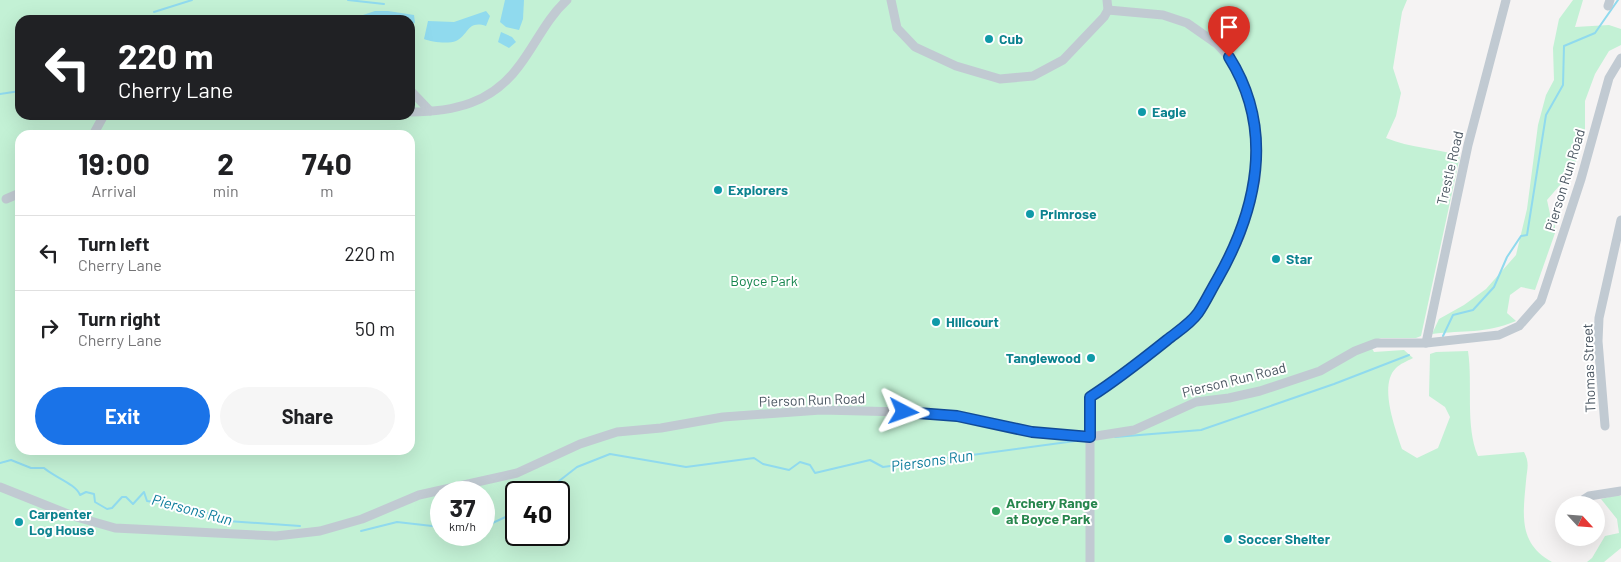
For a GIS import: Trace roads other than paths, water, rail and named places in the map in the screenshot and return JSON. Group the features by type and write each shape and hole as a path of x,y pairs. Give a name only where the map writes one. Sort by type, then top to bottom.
{"street":[{"path":"415,112 470,105 493,92 518,67 542,28 567,0"},
{"path":"891,0 896,28 915,47 956,66 1000,79 1033,76 1063,60 1108,10 1107,0"},
{"name":"Trestle Road","path":"1426,343 1468,145 1506,0"},
{"path":"1090,562 1090,397 1163,343 1198,313 1240,237 1256,180 1254,119 1245,86 1229,57 1217,44 1187,23 1163,15 1108,10"},
{"name":"Pierson Run Road","path":"0,487 73,516 116,528 276,536 320,531 362,519 419,495 518,473 580,444 617,432 661,428 723,417 821,410 904,412 957,416 1032,432 1090,437 1134,430 1196,402 1229,398 1260,391 1312,374 1371,345 1426,343 1499,335 1519,326 1536,309 1546,288 1581,179 1609,78 1621,58"},
{"path":"415,95 430,111"},
{"path":"6,199 15,195"},
{"name":"Thomas Street","path":"1605,426 1598,341 1600,318 1621,220"},
{"path":"1589,496 1621,491"}],"water":[{"path":"505,0 524,0 523,19 519,30 506,27 500,22"},
{"path":"375,11 388,11 414,15 363,15"},
{"path":"486,11 490,16 486,26 475,25 456,41 440,42 424,39 428,21 454,22"},
{"path":"501,32 512,37 516,42 509,48 498,42"}],"waterway":[{"path":"154,12 192,0"},
{"path":"348,0 384,4"},
{"path":"1443,336 1453,315 1473,310 1494,287 1507,257 1521,236 1527,235 1546,115 1563,85 1564,46 1595,33 1618,0"},
{"path":"0,94 15,92"},
{"path":"1115,437 1201,430 1334,384 1409,355"},
{"name":"Piersons Run","path":"559,481 577,467 610,454 686,467 754,458 763,464 789,470 800,462 810,465 815,473 870,460 883,467 1075,441"},
{"name":"Piersons Run","path":"0,463 11,460 31,468 44,468 74,487 80,495 86,492 94,494 95,502 107,509 112,508 122,497 126,497 133,504 144,492 147,501 196,508 227,521 300,526"},
{"name":"Piersons Run","path":"495,522 505,517"},
{"name":"Piersons Run","path":"361,531 397,522 430,526"}],"place":[{"name":"Cub","path":"989,39"},
{"name":"Eagle","path":"1142,112"},
{"name":"Explorers","path":"718,190"},
{"name":"Primrose","path":"1030,214"},
{"name":"Star","path":"1276,259"},
{"name":"Hillcourt","path":"936,322"},
{"name":"Tanglewood","path":"1091,358"},
{"name":"Archery Range at Boyce Park","path":"996,511"},
{"name":"Carpenter Log House","path":"19,522"},
{"name":"Soccer Shelter","path":"1228,539"}],"park label":[{"name":"Boyce Park","path":"764,281"}]}
